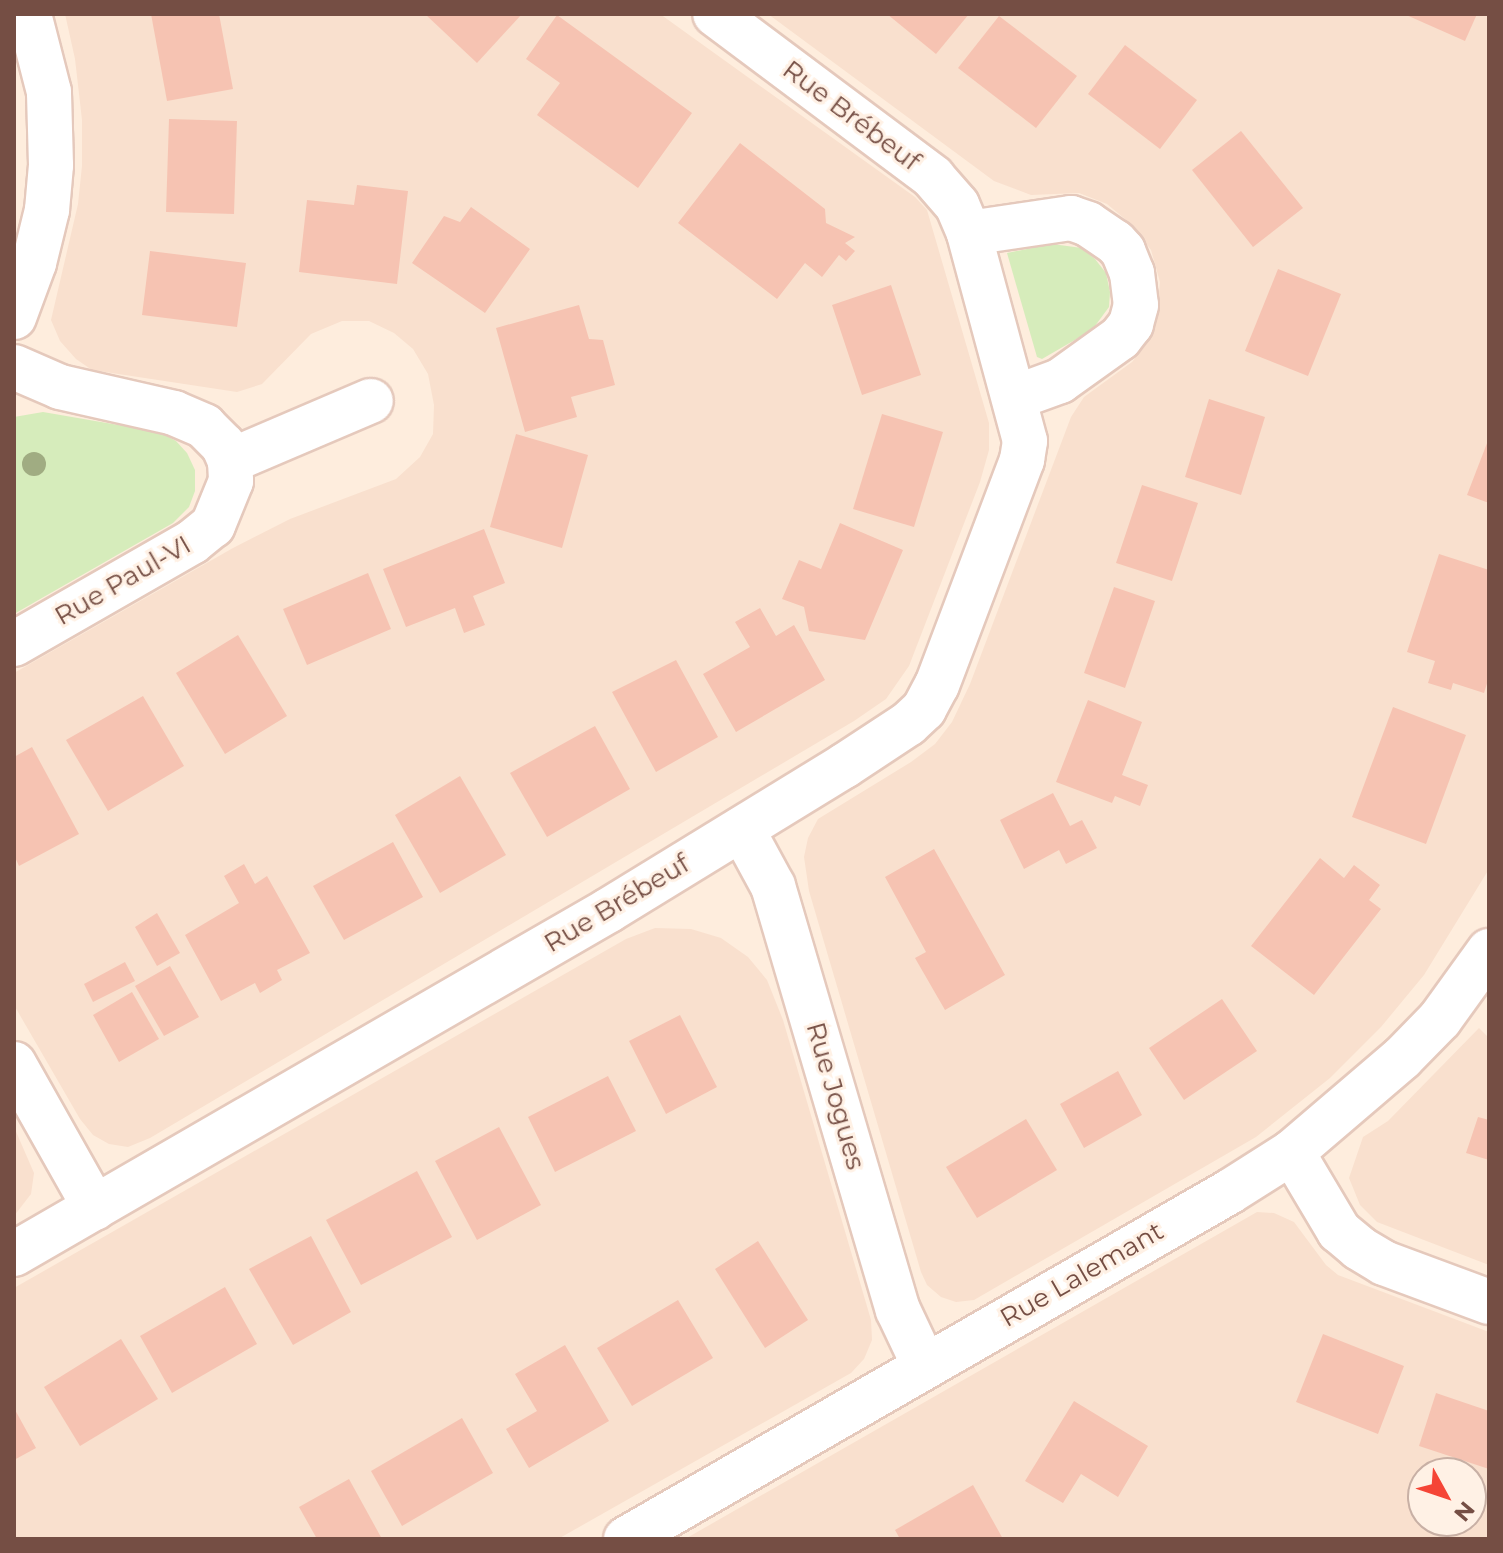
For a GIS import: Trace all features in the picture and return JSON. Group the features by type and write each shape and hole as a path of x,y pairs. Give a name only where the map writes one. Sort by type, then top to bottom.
{"street":[{"path":"14,317 41,237 51,165 49,92 29,14"},
{"name":"Rue Brébeuf","path":"14,1254 609,910 884,741 924,709 937,685 1022,460 1025,441 1016,397 969,233 957,205 933,177 715,14"},
{"path":"969,233 1071,218 1088,224 1115,242 1123,251 1132,273 1136,305 1131,324 1120,338 1060,381 1016,397"},
{"path":"14,367 60,387 184,417 204,426 223,445 230,461 371,401"},
{"name":"Rue Paul-VI","path":"14,644 192,542 213,525 231,481 230,461"},
{"name":"Rue Jogues","path":"742,829 773,886 898,1310 924,1365"},
{"name":"Rue Lalemant","path":"626,1539 1229,1192 1292,1152 1430,1029 1489,951"},
{"path":"14,1064 95,1208"},
{"path":"1292,1152 1339,1231 1359,1248 1384,1263 1489,1302"}],"shaded area":[{"path":"65,14 660,14 915,197 927,210 989,423 989,450 980,482 909,666 886,699 854,721 150,1138 128,1147 109,1144 93,1135 80,1119 14,1005 14,673 233,548 290,519 396,479 420,457 433,434 434,405 428,374 413,349 394,333 369,321 342,321 311,334 262,384 237,392 92,370 76,359 60,341 51,320 78,204 82,166 82,120 75,59"},
{"path":"768,14 1489,14 1489,869 1424,975 1381,1027 1330,1078 1256,1137 974,1300 956,1302 941,1297 927,1285 921,1272 809,891 804,857 808,838 818,819 911,762 935,744 952,722 970,684 1071,417 1084,397 1132,362 1149,341 1157,318 1160,282 1151,250 1131,224 1107,204 1079,193 1031,195 994,181"},
{"path":"655,928 691,929 721,938 748,957 767,980 783,1020 871,1320 872,1340 864,1359 851,1373 558,1539 14,1539 14,1288 626,939"},
{"path":"1479,1028 1489,1038 1489,1265 1377,1222 1360,1205 1349,1178 1363,1137 1388,1121"},
{"path":"14,1127 34,1173 31,1194 14,1216"},
{"path":"1257,1212 1274,1213 1294,1222 1326,1265 1338,1275 1489,1332 1489,1539 685,1539"}],"green space":[{"path":"1052,244 1082,248 1095,259 1106,273 1109,307 1092,330 1042,359 1037,357 1007,253"},
{"path":"43,412 159,432 176,441 187,453 195,470 195,491 189,507 173,523 14,614 14,417"}],"building":[{"path":"151,14 219,14 233,89 167,101"},
{"path":"425,14 522,14 477,63"},
{"path":"887,14 969,14 936,54"},
{"path":"1404,14 1477,14 1465,41"},
{"path":"557,15 692,113 638,188 537,115 560,83 526,59"},
{"path":"999,16 1077,76 1036,128 958,68"},
{"path":"1125,45 1197,100 1160,149 1088,94"},
{"path":"169,119 237,121 234,214 166,212"},
{"path":"1241,131 1303,208 1253,247 1192,170"},
{"path":"740,143 825,209 826,223 855,237 845,243 855,251 846,261 839,255 822,277 805,263 777,299 678,223"},
{"path":"357,185 408,191 397,284 299,272 307,200 354,205"},
{"path":"471,207 530,249 485,313 412,263 444,216 460,222"},
{"path":"150,251 246,263 237,327 142,315"},
{"path":"1278,269 1341,294 1308,376 1245,351"},
{"path":"891,285 921,375 862,395 832,305"},
{"path":"579,305 589,339 603,340 615,385 571,397 577,417 525,432 496,328"},
{"path":"1209,399 1265,417 1241,495 1185,477"},
{"path":"882,414 943,432 914,527 853,509"},
{"path":"516,434 588,455 562,548 490,527"},
{"path":"1489,438 1489,503 1467,495"},
{"path":"1142,485 1198,503 1172,581 1116,563"},
{"path":"840,523 903,550 865,640 809,631 804,607 782,599 799,560 821,569"},
{"path":"484,529 505,583 473,596 485,625 464,633 455,608 406,627 383,569"},
{"path":"1439,554 1489,570 1489,677 1484,693 1453,683 1451,690 1428,683 1435,661 1407,652"},
{"path":"368,573 391,629 307,665 283,609"},
{"path":"1114,587 1155,601 1125,688 1084,673"},
{"path":"760,608 776,636 794,625 825,680 736,732 703,674 750,647 735,622"},
{"path":"238,635 287,716 225,754 176,673"},
{"path":"676,660 718,737 656,772 612,692"},
{"path":"143,696 184,766 108,811 66,740"},
{"path":"1088,700 1142,722 1122,775 1148,785 1140,806 1115,796 1112,803 1056,782"},
{"path":"1393,707 1466,735 1426,844 1352,817"},
{"path":"595,726 630,789 547,837 510,773"},
{"path":"32,747 79,834 19,866 14,855 14,757"},
{"path":"460,776 506,855 440,893 395,815"},
{"path":"1053,793 1070,826 1082,820 1097,848 1066,864 1059,850 1024,869 1000,820"},
{"path":"393,842 423,897 344,940 313,886"},
{"path":"934,849 1005,975 945,1010 915,958 926,952 885,877"},
{"path":"1320,858 1344,878 1354,865 1380,885 1369,900 1381,909 1314,995 1251,946"},
{"path":"244,864 255,884 267,876 310,953 277,970 282,980 260,993 255,983 221,1001 185,935 239,903 224,876"},
{"path":"157,913 180,953 157,966 135,927"},
{"path":"125,962 135,981 93,1002 84,984"},
{"path":"170,966 199,1017 164,1036 135,986"},
{"path":"132,992 159,1039 119,1062 93,1015"},
{"path":"1222,999 1257,1051 1184,1100 1149,1048"},
{"path":"680,1015 717,1087 666,1114 629,1041"},
{"path":"1118,1071 1142,1115 1084,1148 1060,1104"},
{"path":"608,1076 636,1131 555,1172 528,1117"},
{"path":"1478,1117 1489,1120 1489,1160 1466,1153"},
{"path":"1026,1119 1057,1170 977,1218 946,1167"},
{"path":"499,1127 541,1205 477,1240 435,1161"},
{"path":"417,1171 452,1237 361,1285 326,1220"},
{"path":"311,1236 351,1312 293,1345 249,1269"},
{"path":"758,1241 808,1320 765,1348 715,1269"},
{"path":"225,1287 257,1344 172,1393 140,1336"},
{"path":"678,1300 713,1358 632,1406 597,1348"},
{"path":"1323,1334 1404,1366 1378,1434 1296,1402"},
{"path":"121,1339 158,1399 80,1446 44,1387"},
{"path":"565,1345 609,1421 529,1468 506,1429 537,1411 515,1374"},
{"path":"1436,1393 1489,1411 1489,1469 1487,1457 1452,1457 1419,1446"},
{"path":"1074,1401 1148,1446 1118,1497 1081,1474 1063,1503 1025,1481"},
{"path":"14,1408 36,1448 14,1460"},
{"path":"462,1418 493,1473 402,1526 371,1471"},
{"path":"349,1479 382,1539 317,1539 299,1507"},
{"path":"973,1485 1003,1539 900,1539 895,1530"}]}
